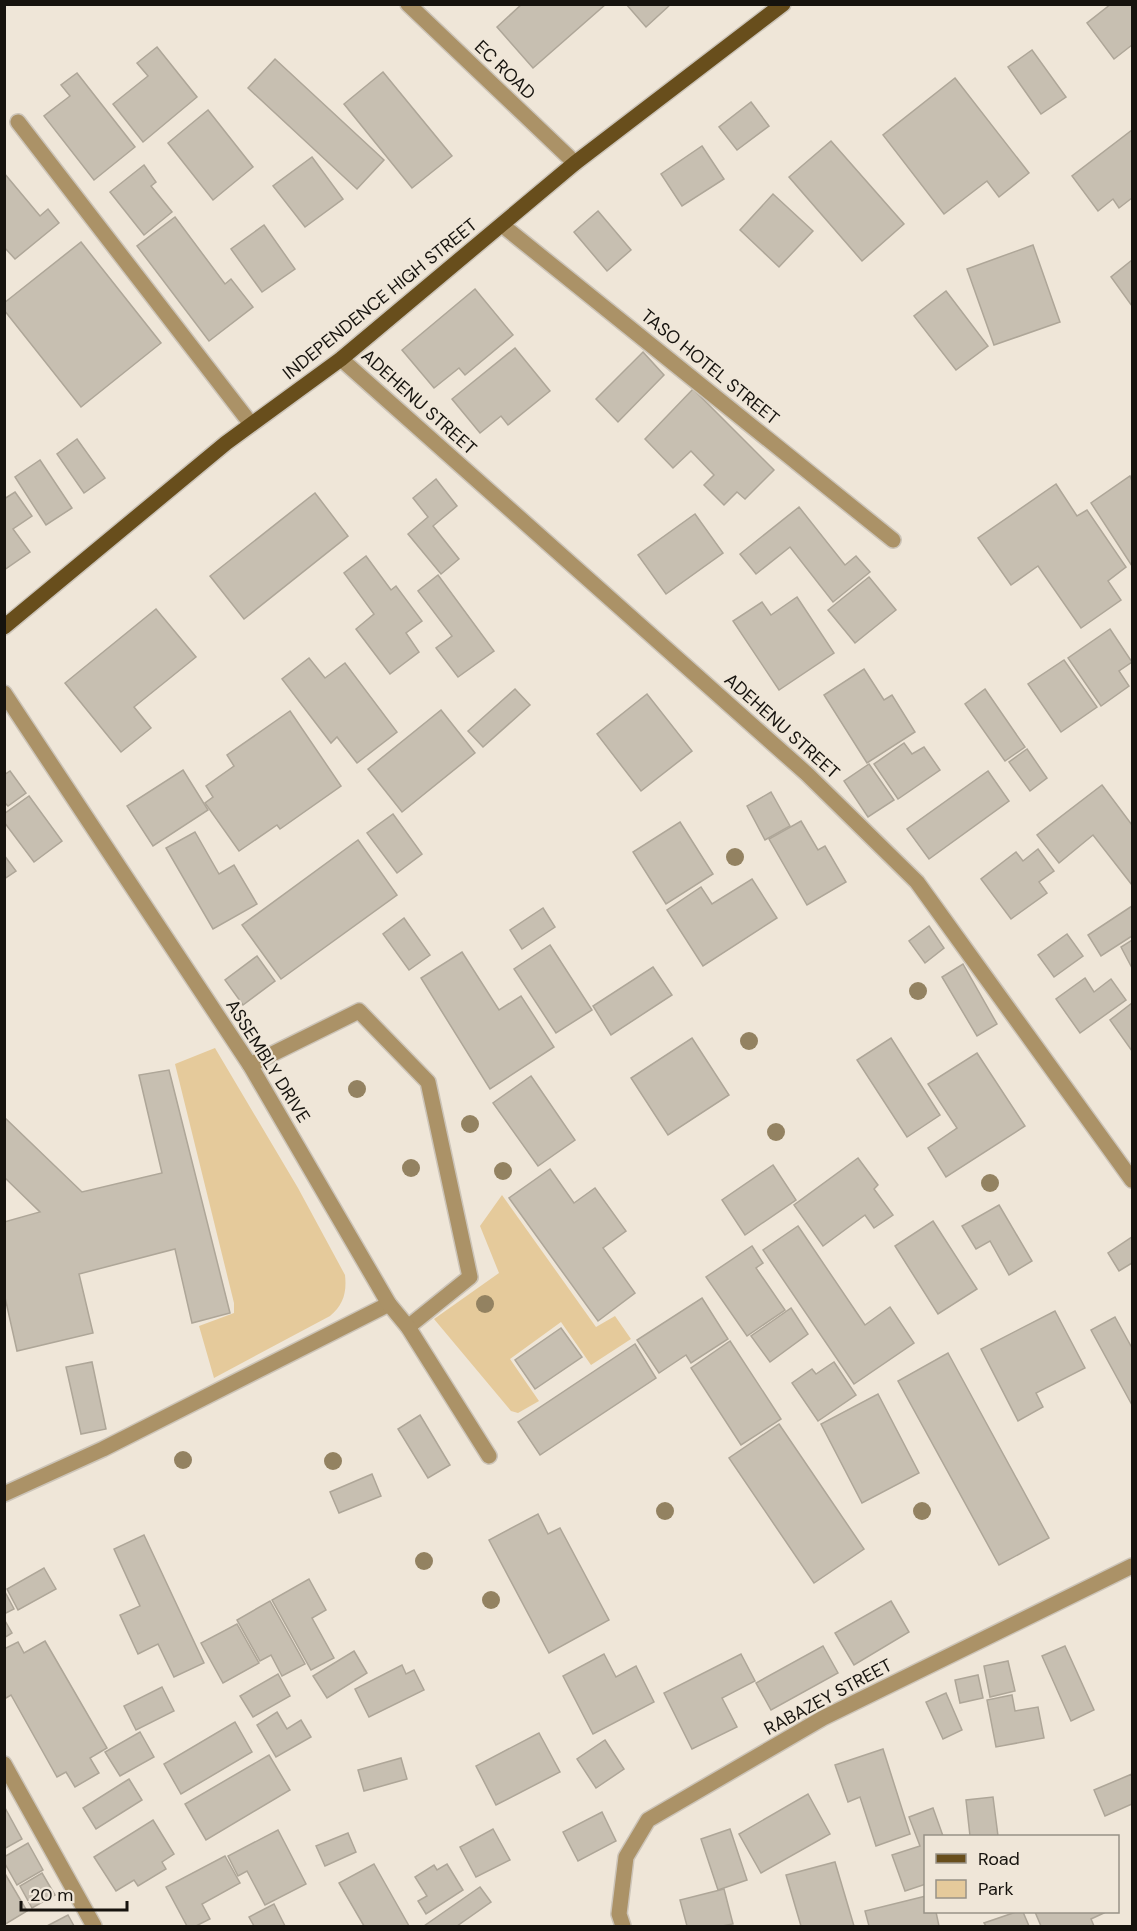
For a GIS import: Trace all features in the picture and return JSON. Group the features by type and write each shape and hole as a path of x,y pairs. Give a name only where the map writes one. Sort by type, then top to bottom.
{"main road":[{"name":"INDEPENDENCE HIGH STREET","path":"4,627 226,443 341,359 575,163 783,4"}],"street":[{"name":"EC ROAD","path":"408,4 575,163"},
{"path":"18,122 251,424"},
{"name":"TASO HOTEL STREET","path":"502,225 893,540"},
{"name":"ADEHENU STREET","path":"341,359 807,774 917,882 1132,1180"},
{"name":"ASSEMBLY DRIVE","path":"4,693 250,1065 390,1304 408,1327 489,1456"},
{"path":"250,1065 359,1011 428,1082 470,1277 408,1327"},
{"path":"4,1494 103,1449 390,1304"},
{"name":"RABAZEY STREET","path":"623,1926 619,1914 626,1857 648,1820 823,1718 1132,1566"},
{"path":"4,1764 94,1926"}],"green space":[{"path":"215,1048 298,1188 345,1275 345,1293 341,1303 330,1316 214,1378 199,1326 234,1313 234,1303 175,1064"},
{"path":"502,1195 596,1327 615,1316 631,1339 591,1365 561,1322 510,1359 539,1401 518,1413 511,1411 434,1319 499,1273 480,1226"}],"building":[{"path":"522,4 606,4 533,68 497,27"},
{"path":"626,4 671,4 646,27"},
{"path":"1111,4 1132,4 1132,45 1114,59 1087,23"},
{"path":"157,47 197,97 143,142 113,104 148,76 137,63"},
{"path":"1032,50 1066,97 1041,114 1008,67"},
{"path":"275,59 384,160 357,189 248,88"},
{"path":"383,72 452,156 412,188 344,104"},
{"path":"77,73 135,147 94,180 44,116 70,96 61,85"},
{"path":"955,78 1029,173 999,197 987,181 944,214 883,135"},
{"path":"751,102 769,126 737,150 719,127"},
{"path":"208,110 253,167 213,200 168,143"},
{"path":"1132,130 1132,198 1119,208 1113,199 1098,211 1072,176"},
{"path":"831,141 904,224 862,261 789,177"},
{"path":"702,146 724,179 682,206 661,174"},
{"path":"312,157 343,199 305,227 273,186"},
{"path":"144,165 156,182 151,186 172,212 144,235 110,192"},
{"path":"4,173 40,216 48,209 59,223 15,259 4,247"},
{"path":"773,194 813,231 779,267 740,230"},
{"path":"598,211 631,250 607,271 574,232"},
{"path":"175,217 225,284 231,279 253,307 209,341 137,246"},
{"path":"264,225 295,269 262,292 231,249"},
{"path":"81,242 161,343 81,407 4,310 4,303"},
{"path":"1033,245 1060,322 994,345 967,269"},
{"path":"1132,260 1132,306 1111,277"},
{"path":"475,289 513,335 465,375 459,368 434,388 402,350"},
{"path":"946,291 988,346 956,370 914,316"},
{"path":"515,348 550,391 508,425 501,416 480,433 452,399"},
{"path":"643,352 664,375 618,422 596,399"},
{"path":"693,389 774,470 745,499 737,492 724,505 704,485 714,475 691,451 673,468 645,439"},
{"path":"77,439 105,478 84,493 57,454"},
{"path":"40,460 72,508 46,525 15,477"},
{"path":"1130,476 1132,481 1132,566 1091,503"},
{"path":"436,479 457,506 433,526 459,559 441,574 408,534 428,517 413,498"},
{"path":"1056,484 1077,516 1087,510 1126,567 1108,581 1121,600 1081,628 1038,566 1011,585 978,538"},
{"path":"15,492 32,516 13,529 30,552 4,570 4,499"},
{"path":"315,493 348,536 244,619 210,576"},
{"path":"799,507 845,565 856,556 870,572 833,602 790,547 756,574 740,554"},
{"path":"695,514 723,553 666,594 638,555"},
{"path":"366,556 391,590 396,586 422,621 406,633 419,652 390,674 356,629 374,614 344,573"},
{"path":"438,575 494,651 458,677 436,648 452,636 418,591"},
{"path":"869,577 896,610 855,643 828,610"},
{"path":"797,597 834,653 779,690 733,621 762,602 771,615"},
{"path":"156,609 196,657 134,707 151,728 121,752 65,683"},
{"path":"1110,629 1132,662 1119,671 1129,686 1101,706 1068,658"},
{"path":"309,658 325,678 345,663 397,732 357,763 337,737 331,743 282,679"},
{"path":"1064,660 1097,707 1061,732 1028,684"},
{"path":"864,669 884,700 892,695 915,732 867,763 824,695"},
{"path":"515,689 530,705 483,747 468,731"},
{"path":"985,689 1025,747 1005,761 965,704"},
{"path":"647,694 692,751 641,791 597,734"},
{"path":"441,710 475,753 402,812 368,769"},
{"path":"290,711 341,786 280,829 277,825 239,851 205,803 213,797 206,786 234,766 227,755"},
{"path":"904,743 912,754 924,747 940,770 898,799 874,764"},
{"path":"1027,749 1047,778 1030,791 1009,762"},
{"path":"869,764 894,800 868,817 844,781"},
{"path":"183,770 208,810 153,846 127,806"},
{"path":"10,771 26,793 8,806 4,802 4,775"},
{"path":"988,771 1009,801 929,859 907,829"},
{"path":"1102,785 1132,825 1132,885 1093,835 1059,863 1037,835"},
{"path":"771,792 790,826 765,840 747,806"},
{"path":"29,796 62,841 34,862 4,822 4,814"},
{"path":"393,814 422,854 397,873 367,833"},
{"path":"801,821 818,850 825,846 846,882 807,905 769,839"},
{"path":"680,822 713,874 666,904 633,852"},
{"path":"195,832 219,874 234,865 257,904 213,929 166,848"},
{"path":"358,840 397,895 281,979 242,925"},
{"path":"1038,849 1054,871 1039,882 1047,893 1011,919 981,879 1016,852 1023,861"},
{"path":"4,855 16,871 4,879"},
{"path":"752,879 777,918 703,966 667,910 701,887 712,904"},
{"path":"1132,906 1132,936 1101,956 1088,935"},
{"path":"543,908 555,927 522,949 510,930"},
{"path":"404,918 430,955 409,970 383,934"},
{"path":"929,926 944,948 925,963 909,941"},
{"path":"1067,934 1083,956 1054,977 1038,955"},
{"path":"1132,940 1132,968 1121,947"},
{"path":"550,945 592,1010 556,1033 514,969"},
{"path":"462,952 499,1010 521,996 554,1047 490,1089 421,978"},
{"path":"257,956 275,981 243,1005 225,980"},
{"path":"963,964 997,1024 977,1036 942,977"},
{"path":"653,967 672,995 611,1035 593,1006"},
{"path":"1085,978 1094,992 1111,979 1126,1000 1080,1033 1056,999"},
{"path":"1132,1003 1132,1051 1110,1020"},
{"path":"692,1038 729,1095 668,1135 631,1078"},
{"path":"891,1038 940,1115 907,1137 857,1060"},
{"path":"977,1053 1025,1126 946,1177 928,1148 957,1128 928,1084"},
{"path":"169,1070 230,1313 192,1323 175,1249 79,1274 93,1333 17,1351 4,1293 4,1222 40,1212 4,1177 4,1117 82,1192 162,1173 139,1075"},
{"path":"531,1076 575,1140 538,1166 493,1103"},
{"path":"858,1158 878,1185 874,1189 893,1215 874,1228 865,1215 823,1246 794,1205"},
{"path":"773,1165 796,1200 745,1235 722,1200"},
{"path":"550,1169 574,1203 595,1188 626,1231 603,1248 635,1293 598,1321 509,1198"},
{"path":"999,1205 1032,1261 1009,1275 990,1241 976,1249 962,1226"},
{"path":"933,1221 977,1289 938,1314 895,1246"},
{"path":"798,1226 865,1325 890,1307 914,1343 854,1384 763,1250"},
{"path":"1132,1237 1132,1263 1119,1271 1108,1253"},
{"path":"752,1246 763,1263 756,1268 785,1310 747,1336 706,1277"},
{"path":"702,1298 728,1339 691,1363 686,1355 659,1373 637,1340"},
{"path":"791,1308 808,1334 770,1362 751,1336"},
{"path":"1055,1311 1085,1368 1036,1393 1043,1407 1018,1421 981,1349"},
{"path":"1115,1317 1132,1348 1132,1405 1091,1330"},
{"path":"561,1328 582,1357 535,1389 515,1360"},
{"path":"730,1341 781,1419 741,1445 691,1368"},
{"path":"635,1344 656,1378 540,1455 518,1422"},
{"path":"948,1353 1049,1538 999,1565 898,1381"},
{"path":"92,1362 106,1429 81,1434 66,1367"},
{"path":"834,1362 856,1395 818,1421 792,1383 812,1369 816,1374"},
{"path":"878,1394 919,1473 862,1503 821,1424"},
{"path":"420,1415 450,1465 428,1478 398,1429"},
{"path":"779,1424 864,1549 814,1583 729,1458"},
{"path":"372,1474 381,1496 339,1513 330,1492"},
{"path":"538,1514 548,1534 560,1528 609,1620 549,1653 489,1540"},
{"path":"144,1535 204,1663 174,1677 158,1644 138,1654 120,1615 140,1606 114,1549"},
{"path":"44,1568 56,1589 18,1610 7,1589"},
{"path":"309,1579 326,1610 312,1618 334,1658 311,1670 272,1600"},
{"path":"4,1590 14,1609 4,1614"},
{"path":"270,1601 305,1664 282,1676 271,1655 260,1661 237,1620"},
{"path":"891,1601 909,1632 854,1665 835,1633"},
{"path":"4,1619 12,1633 4,1638"},
{"path":"237,1624 259,1663 223,1683 201,1643"},
{"path":"45,1641 107,1748 90,1758 99,1773 75,1787 66,1772 57,1777 11,1695 6,1698 4,1696 4,1649 18,1642 24,1653"},
{"path":"823,1646 838,1673 771,1710 756,1683"},
{"path":"1065,1646 1094,1710 1071,1721 1042,1656"},
{"path":"354,1651 367,1673 327,1698 313,1676"},
{"path":"604,1654 616,1677 636,1666 654,1702 593,1734 563,1676"},
{"path":"741,1654 755,1681 722,1698 737,1727 692,1749 664,1693"},
{"path":"1008,1661 1015,1691 990,1697 984,1666"},
{"path":"402,1665 406,1674 414,1670 424,1690 369,1717 355,1689"},
{"path":"278,1674 290,1696 253,1717 240,1696"},
{"path":"978,1675 983,1698 960,1703 955,1680"},
{"path":"162,1687 174,1711 136,1730 124,1706"},
{"path":"946,1693 962,1730 943,1739 926,1702"},
{"path":"1012,1695 1015,1711 1038,1707 1044,1738 996,1747 987,1700"},
{"path":"277,1712 287,1729 301,1720 311,1737 276,1757 257,1725"},
{"path":"235,1722 252,1752 181,1794 164,1764"},
{"path":"140,1732 154,1757 120,1776 105,1752"},
{"path":"539,1733 560,1772 496,1805 476,1766"},
{"path":"605,1740 624,1769 596,1788 577,1759"},
{"path":"883,1749 910,1834 876,1846 860,1797 848,1802 835,1765"},
{"path":"269,1755 290,1790 206,1840 185,1804"},
{"path":"401,1758 407,1779 364,1791 358,1770"},
{"path":"1132,1774 1132,1804 1105,1816 1094,1790"},
{"path":"129,1779 142,1800 96,1829 83,1808"},
{"path":"808,1794 830,1834 761,1873 739,1834"},
{"path":"993,1797 998,1835 970,1835 966,1800"},
{"path":"4,1806 22,1839 4,1849"},
{"path":"933,1808 943,1835 924,1835 924,1885 905,1891 892,1855 920,1846 909,1817"},
{"path":"602,1812 616,1841 578,1861 563,1832"},
{"path":"153,1820 174,1854 162,1862 166,1869 138,1886 134,1880 116,1891 94,1857"},
{"path":"493,1829 510,1860 476,1877 460,1847"},
{"path":"730,1829 747,1880 718,1890 701,1839"},
{"path":"278,1830 306,1884 265,1905 247,1871 238,1876 228,1856"},
{"path":"348,1833 356,1852 325,1866 316,1846"},
{"path":"28,1843 43,1870 17,1885 4,1862 4,1857"},
{"path":"225,1856 240,1883 202,1904 210,1919 196,1926 187,1926 166,1887"},
{"path":"835,1862 854,1926 801,1926 786,1875"},
{"path":"374,1864 409,1926 364,1926 339,1883"},
{"path":"447,1864 463,1890 426,1914 418,1901 427,1896 415,1877 434,1865 437,1870"},
{"path":"4,1872 27,1911 4,1925"},
{"path":"42,1873 55,1895 32,1908 20,1886"},
{"path":"480,1887 491,1902 457,1926 424,1926"},
{"path":"724,1889 733,1924 687,1926 680,1900"},
{"path":"924,1896 924,1913 936,1913 939,1926 869,1926 865,1911"},
{"path":"274,1904 285,1926 254,1926 249,1917"},
{"path":"1013,1913 1023,1913 1029,1926 986,1926 984,1923"},
{"path":"1035,1913 1104,1913 1091,1919 1094,1926 1041,1926"},
{"path":"68,1915 74,1926 47,1926"}]}
